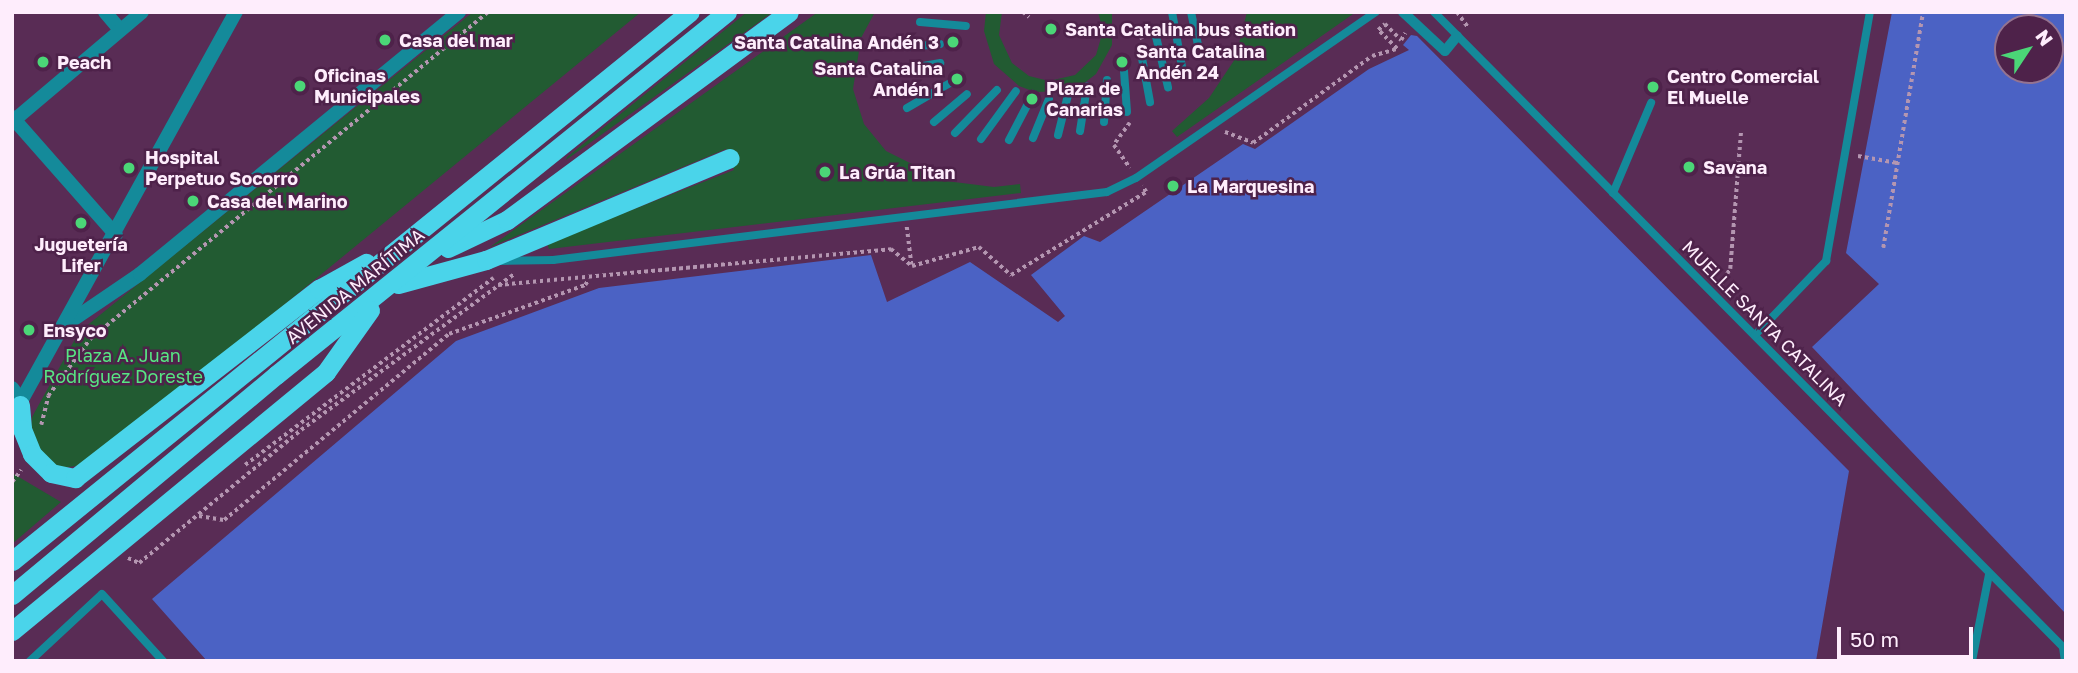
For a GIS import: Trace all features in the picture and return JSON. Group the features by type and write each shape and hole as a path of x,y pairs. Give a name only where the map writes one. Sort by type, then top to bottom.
{"highway":[{"name":"AVENIDA MARÍTIMA","path":"12,561 690,12"},
{"name":"AVENIDA MARÍTIMA","path":"12,595 727,12"},
{"path":"421,260 507,220 789,12"},
{"path":"12,631 326,372 386,289 486,260 730,158"},
{"path":"16,403 22,429 22,453 51,473 75,478 319,289 415,235"}],"street":[{"path":"105,12 120,30"},
{"path":"116,235 13,120 142,12"},
{"path":"16,403 68,323 236,12"},
{"path":"1403,12 1445,51 1457,36"},
{"path":"68,323 140,274 455,14"}],"lane":[{"path":"1172,12 1183,72"},
{"path":"1191,12 1199,49"},
{"path":"486,260 530,263 1107,192 1136,178 1376,12"},
{"name":"MUELLE SANTA CATALINA","path":"1434,12 2064,648 2065,661"},
{"path":"1755,335 1826,261 1870,12"},
{"path":"920,22 966,26"},
{"path":"1154,28 1168,88"},
{"path":"907,47 940,44"},
{"path":"1142,58 1150,102"},
{"path":"895,71 940,63"},
{"path":"1124,71 1128,112"},
{"path":"1104,122 1107,80"},
{"path":"907,108 950,83"},
{"path":"1080,131 1087,88"},
{"path":"956,133 997,90"},
{"path":"981,139 1016,91"},
{"path":"934,122 967,94"},
{"path":"1009,140 1033,94"},
{"path":"1058,135 1068,95"},
{"path":"1033,138 1049,99"},
{"path":"1613,193 1651,103"},
{"path":"1972,661 1989,574"},
{"path":"30,661 102,594 163,661"}],"path":[{"path":"39,435 48,396 90,339 488,12"},
{"path":"1023,12 1029,17"},
{"path":"1883,248 1923,12"},
{"path":"1225,132 1253,143 1372,56 1398,50 1378,30 1385,24 1401,40 1406,35 1400,27"},
{"path":"1730,269 1741,130"},
{"path":"1845,153 1897,163"},
{"path":"912,266 979,247 1012,275 1146,192 1136,178"},
{"path":"907,218 912,266"},
{"path":"498,285 589,279 891,249 912,266"},
{"path":"130,549 120,555 139,563 301,430 530,263"},
{"path":"235,473 492,279 530,263"},
{"path":"199,516 224,520 449,334 585,285 589,279"}],"green space":[{"name":"Plaza A. Juan Rodríguez Doreste","path":"473,12 641,12 90,464 62,468 48,462 30,438 32,417 79,332"},
{"path":"747,12 773,12 566,160 567,157"},
{"path":"818,12 875,12 861,38 853,89 864,124 886,151 946,181 994,187 1020,184 1021,193 549,249 547,243 734,170 726,149 490,247"},
{"path":"986,12 1002,12 999,35 1012,63 1029,76 1049,81 1075,75 1096,55 1103,31 1098,12 1112,12 1112,45 1096,74 1083,84 1068,91 1035,92 1019,86 994,64 984,31"},
{"path":"1247,12 1356,12 1177,137 1172,131 1209,98 1235,59"},
{"path":"12,473 61,502 12,544"}],"water":[{"path":"1892,12 2066,12 2066,614 1812,347 1879,284 1846,253"},
{"path":"1411,35 1417,36 1849,471 1816,661 207,661 152,599 456,341 599,288 871,255 887,302 970,262 1058,322 1065,316 1031,275 1084,236 1100,242 1243,144 1255,149 1369,69 1409,50 1403,45"}],"place":[{"name":"Santa Catalina bus station","path":"1051,29"},
{"name":"Casa del mar","path":"385,40"},
{"name":"Santa Catalina Andén 3","path":"953,42"},
{"name":"Peach","path":"43,62"},
{"name":"Santa Catalina Andén 24","path":"1122,62"},
{"name":"Santa Catalina Andén 1","path":"957,79"},
{"name":"Oficinas Municipales","path":"300,86"},
{"name":"Centro Comercial El Muelle","path":"1653,87"},
{"name":"Plaza de Canarias","path":"1032,99"},
{"name":"Savana","path":"1689,167"},
{"name":"Hospital Perpetuo Socorro","path":"129,168"},
{"name":"La Grúa Titan","path":"825,172"},
{"name":"La Marquesina","path":"1173,186"},
{"name":"Casa del Marino","path":"193,201"},
{"name":"Juguetería Lifer","path":"81,223"},
{"name":"Ensyco","path":"29,330"}]}
